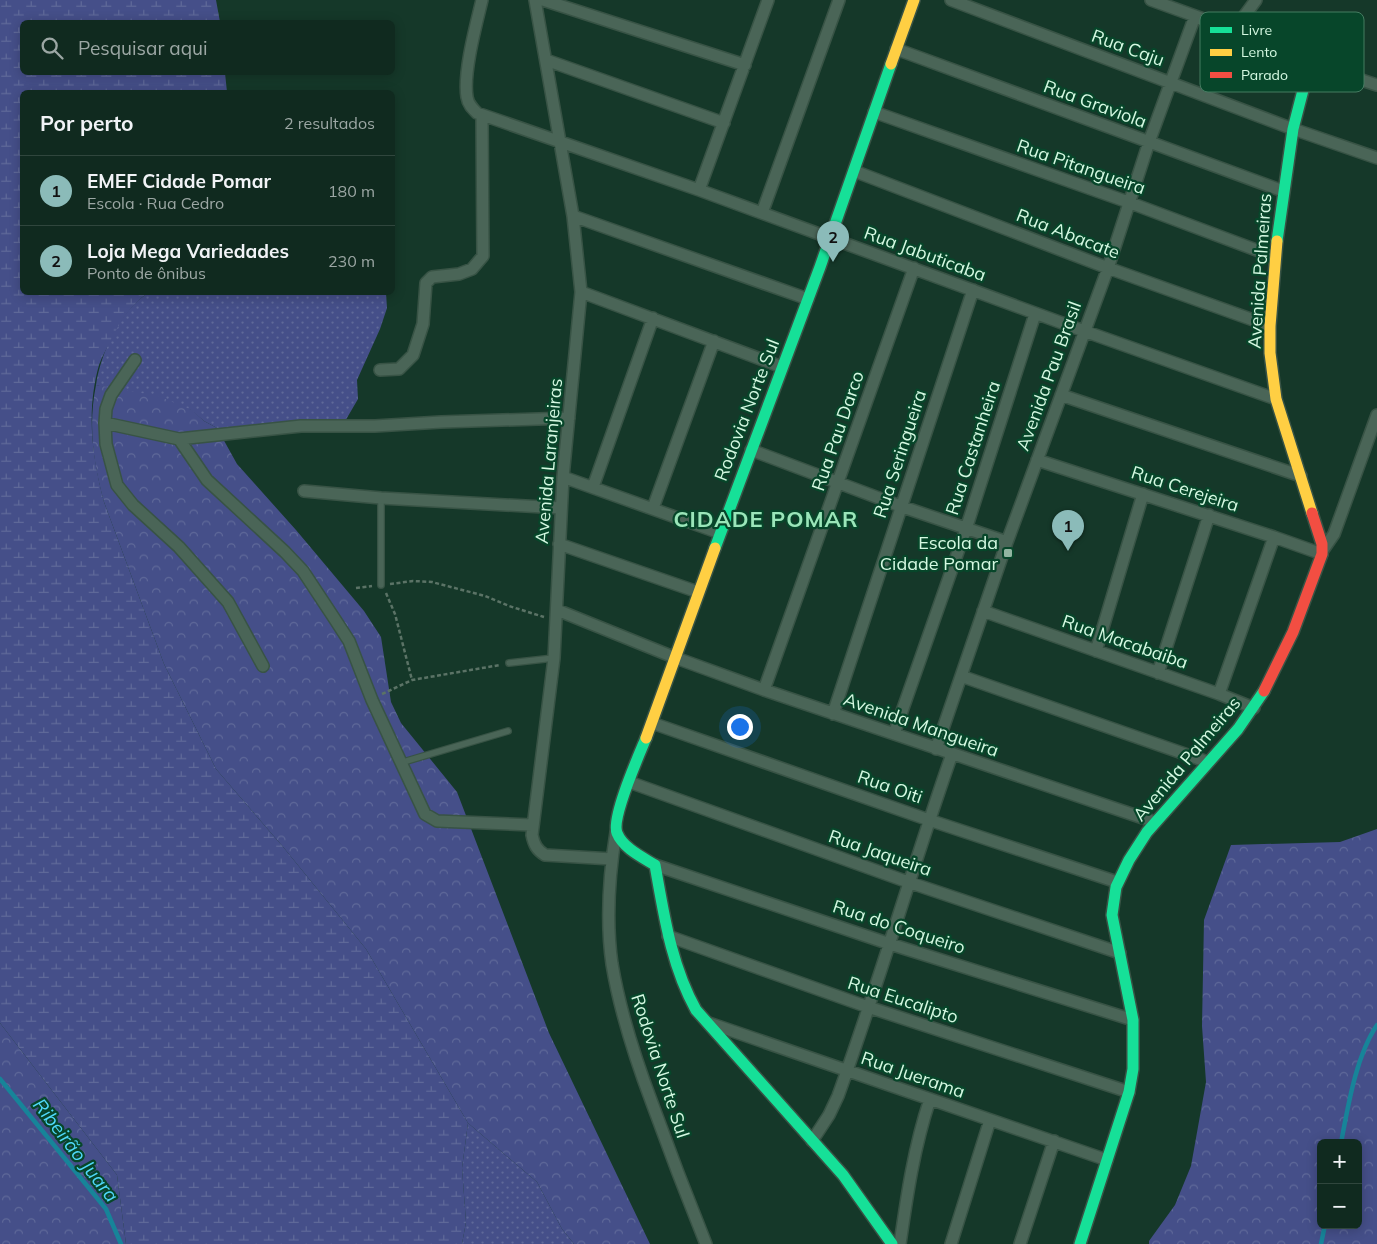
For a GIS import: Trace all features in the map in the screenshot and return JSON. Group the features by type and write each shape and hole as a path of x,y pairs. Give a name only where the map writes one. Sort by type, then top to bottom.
{"street":[{"path":"380,370 399,369 413,355 423,324 426,283 432,277 459,274 472,269 483,256 480,114 468,102 466,89 474,33 482,0"},
{"name":"Avenida Laranjeiras","path":"535,0 573,216 581,292 563,478 558,610 554,658 532,825 533,843 538,851 545,855 612,860"},
{"path":"543,0 745,65"},
{"path":"762,213 838,0"},
{"name":"Rodovia Norte Sul","path":"706,1244 671,1155 626,1028 612,964 610,925 612,860 617,820 698,592 831,238 914,0"},
{"name":"Rua Caju","path":"951,0 1377,158"},
{"path":"1151,0 1200,18"},
{"path":"1247,12 1256,0"},
{"path":"699,190 745,65 764,1"},
{"name":"Avenida Pau Brasil","path":"936,749 1006,542 1108,268 1128,202 1195,16"},
{"name":"Rua Graviola","path":"896,49 1283,191"},
{"path":"546,60 724,123"},
{"path":"1364,81 1377,85"},
{"name":"Avenida Palmeiras","path":"1080,1244 1129,1092 1132,1069 1133,1020 1112,915 1112,901 1117,882 1139,844 1155,822 1232,736 1254,708 1274,676 1294,632 1322,552 1322,544 1276,399 1270,353 1275,257 1283,191 1293,128 1302,92"},
{"name":"Rua Pitangueira","path":"874,112 1128,202 1275,257"},
{"name":"Rua Jabuticaba","path":"480,114 699,190 1084,332 1276,399"},
{"name":"Rua Abacate","path":"854,171 1108,268 1270,326"},
{"path":"573,216 808,299"},
{"name":"Rua Pau Darco","path":"764,690 914,268"},
{"name":"Rua Seringueira","path":"832,714 973,290"},
{"path":"581,292 782,367"},
{"name":"Rua Castanheira","path":"894,734 966,529 1035,314"},
{"path":"594,487 653,318"},
{"path":"653,508 714,341"},
{"path":"135,360 111,395 106,409 106,444 117,485 133,505 178,547 228,602 263,666"},
{"path":"1061,395 1301,476"},
{"path":"1322,552 1334,534 1377,415"},
{"path":"105,422 179,439 301,426 375,426 569,418"},
{"path":"179,439 207,480 285,552 303,572 349,641 372,700 423,810 432,819 532,825"},
{"path":"751,450 900,506 1006,542"},
{"name":"Rua Cerejeira","path":"1037,460 1322,552"},
{"path":"563,478 594,487 720,533"},
{"path":"304,490 381,498 561,508"},
{"path":"1096,651 1143,494"},
{"path":"1158,673 1209,515"},
{"path":"1219,694 1274,537"},
{"path":"559,544 698,592"},
{"name":"Avenida Mangueira","path":"558,610 676,658 764,690 1155,822"},
{"name":"Rua Macabaiba","path":"983,612 1219,694 1254,708"},
{"path":"962,676 1208,762"},
{"name":"Rua Oiti","path":"652,723 929,820 1117,882"},
{"path":"812,1141 833,1107 847,1071 890,944 908,882 952,754"},
{"name":"Rua Jaqueira","path":"629,782 908,882 1120,953"},
{"path":"616,832 631,849 655,865 668,936 686,991 696,1010 843,1175 892,1244"},
{"name":"Rua do Coqueiro","path":"655,865 890,944 1133,1020"},
{"name":"Rua Eucalipto","path":"668,936 868,1007 1129,1092"},
{"name":"Rua Juerama","path":"706,1022 1108,1160"},
{"path":"900,1244 912,1160 930,1099"},
{"path":"951,1244 990,1120"},
{"path":"1020,1244 1054,1141"}],"lane":[{"path":"381,498 381,585"},
{"path":"509,663 554,658"},
{"path":"400,763 508,731"}],"path":[{"path":"356,588 413,581 432,582 485,596 542,617 558,610"},
{"path":"381,585 390,600 395,614 412,680"},
{"path":"372,700 412,680 509,663"}],"green space":[{"path":"0,0 216,0 220,20 20,20 20,75 225,75 227,90 20,90 20,295 145,295 131,308 118,327 100,362 95,382 92,434 96,468 104,502 164,664 216,769 284,848 366,949 468,1123 462,1168 466,1222 462,1244 126,1244 117,1175 0,1023"},
{"path":"146,295 386,295 387,308 380,329 357,380 358,399 344,423 287,431 217,428 204,421 191,410 96,385 102,359 113,333 129,310"},
{"path":"96,385 158,396 192,410 204,421 217,428 237,464 364,611 381,637 391,702 401,723 457,792 549,1033 650,1244 574,1244 562,1229 537,1182 468,1123 366,949 284,848 216,769 164,664 104,502 93,444 92,415"},
{"path":"1377,829 1377,1244 1149,1244 1149,1241 1175,1205 1191,1166 1206,1082 1202,1026 1204,920 1231,845 1340,842"},
{"path":"0,1023 117,1175 126,1244 0,1244"},
{"path":"468,1123 537,1182 562,1229 574,1244 462,1244 466,1222 462,1168"}],"waterway":[{"path":"1342,1139 1358,1066 1377,1025"},
{"name":"Ribeirão Juara","path":"0,1079 106,1209 121,1244"},
{"path":"1321,1244 1324,1229"}],"traffic: fast":[{"path":"715,548 820,267 891,64"},
{"path":"1277,241 1293,129 1303,92"},
{"path":"1080,1244 1129,1092 1133,1069 1133,1020 1112,915 1116,887 1129,860 1147,832 1238,729 1264,691"},
{"path":"646,738 618,814 617,833 628,848 655,865 674,958 687,993 696,1010 843,1175 892,1244"}],"traffic: slow":[{"path":"891,64 914,0"},
{"path":"1277,241 1270,326 1270,353 1276,399 1312,513"},
{"path":"646,738 715,548"}],"traffic: jam":[{"path":"1264,691 1293,632 1322,554 1322,544 1312,513"}],"place":[{"name":"Loja Mega Variedades","path":"833,262"},
{"name":"EMEF Cidade Pomar","path":"1068,551"},
{"name":"Escola da Cidade Pomar","path":"1008,553"}],"district":[{"name":"CIDADE POMAR","path":"766,519"}]}
